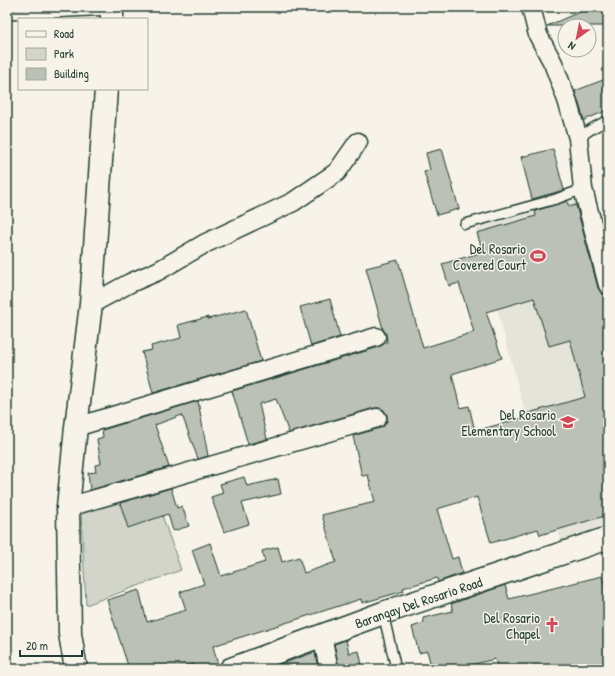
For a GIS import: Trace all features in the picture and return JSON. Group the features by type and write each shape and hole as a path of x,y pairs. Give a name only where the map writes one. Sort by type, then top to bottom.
{"street":[{"path":"531,7 538,35 553,63 578,138 583,189 607,278"},
{"path":"76,669 70,634 68,507 91,304 106,90"},
{"path":"91,304 130,283 158,271 204,244 293,202 337,172 358,142"},
{"path":"76,427 376,338"},
{"path":"68,507 377,418"},
{"name":"Barangay Del Rosario Road","path":"231,669 383,613 608,538"},
{"path":"322,636 329,669"}],"lane":[{"path":"7,15 112,12"},
{"path":"578,138 608,120"},
{"path":"465,224 556,199 583,189"},
{"path":"383,613 396,669"}],"shaded area":[{"name":"Del Rosario Elementary School","path":"578,200 608,316 608,527 561,545 475,227"}],"green space":[{"path":"154,492 181,570 86,605 81,514"}],"building":[{"path":"591,7 608,7 608,26 597,26 597,18 566,18"},
{"path":"557,22 557,26 547,26"},
{"path":"608,78 608,110 584,120 575,91"},
{"path":"442,149 459,209 437,215 424,172 430,170 426,153"},
{"path":"553,149 564,190 532,199 521,157"},
{"path":"567,201 569,207 576,205 598,288 601,293 608,295 608,515 540,535 538,529 491,543 477,497 437,509 452,559 458,557 462,573 438,582 437,578 403,588 404,591 362,603 361,599 213,646 219,669 194,669 193,664 177,669 129,669 107,600 139,590 147,622 186,610 180,592 204,584 192,550 210,543 221,576 265,562 262,551 278,547 282,562 299,557 304,573 336,562 322,515 375,502 368,475 362,476 353,436 384,426 387,421 387,415 384,410 374,408 289,433 276,399 259,404 267,439 248,444 232,391 379,347 387,342 386,334 383,329 366,268 398,260 423,348 474,332 459,283 449,286 442,264 483,252 477,233 536,216 535,211","holes":["534,298 549,346 570,340 585,397 525,414 526,417 475,431 469,406 460,408 452,374 502,358 486,312"]},
{"path":"330,299 340,337 311,346 300,307"},
{"path":"246,309 261,361 153,393 142,352 152,350 151,346 181,338 178,325"},
{"path":"198,401 208,456 198,459 182,415 155,425 169,467 90,490 88,473 96,472 95,465 101,464 97,439 103,437 102,430"},
{"path":"244,477 247,486 278,479 281,494 242,503 249,524 224,532 211,497 223,493 220,484"},
{"path":"171,488 177,508 182,506 189,526 173,531 168,514 128,528 120,503"},
{"path":"602,576 604,584 608,583 608,669 498,669 495,659 454,669 432,669 427,651 419,653 412,627 424,623 423,618 453,611 451,604 505,585 509,599"},
{"path":"346,640 349,653 359,651 363,669 339,669 334,644"},
{"path":"315,652 318,669 267,669"}],"place":[{"name":"Del Rosario Covered Court","path":"538,256"},
{"name":"Del Rosario Elementary School","path":"568,422"},
{"name":"Del Rosario Chapel","path":"552,625"}]}
